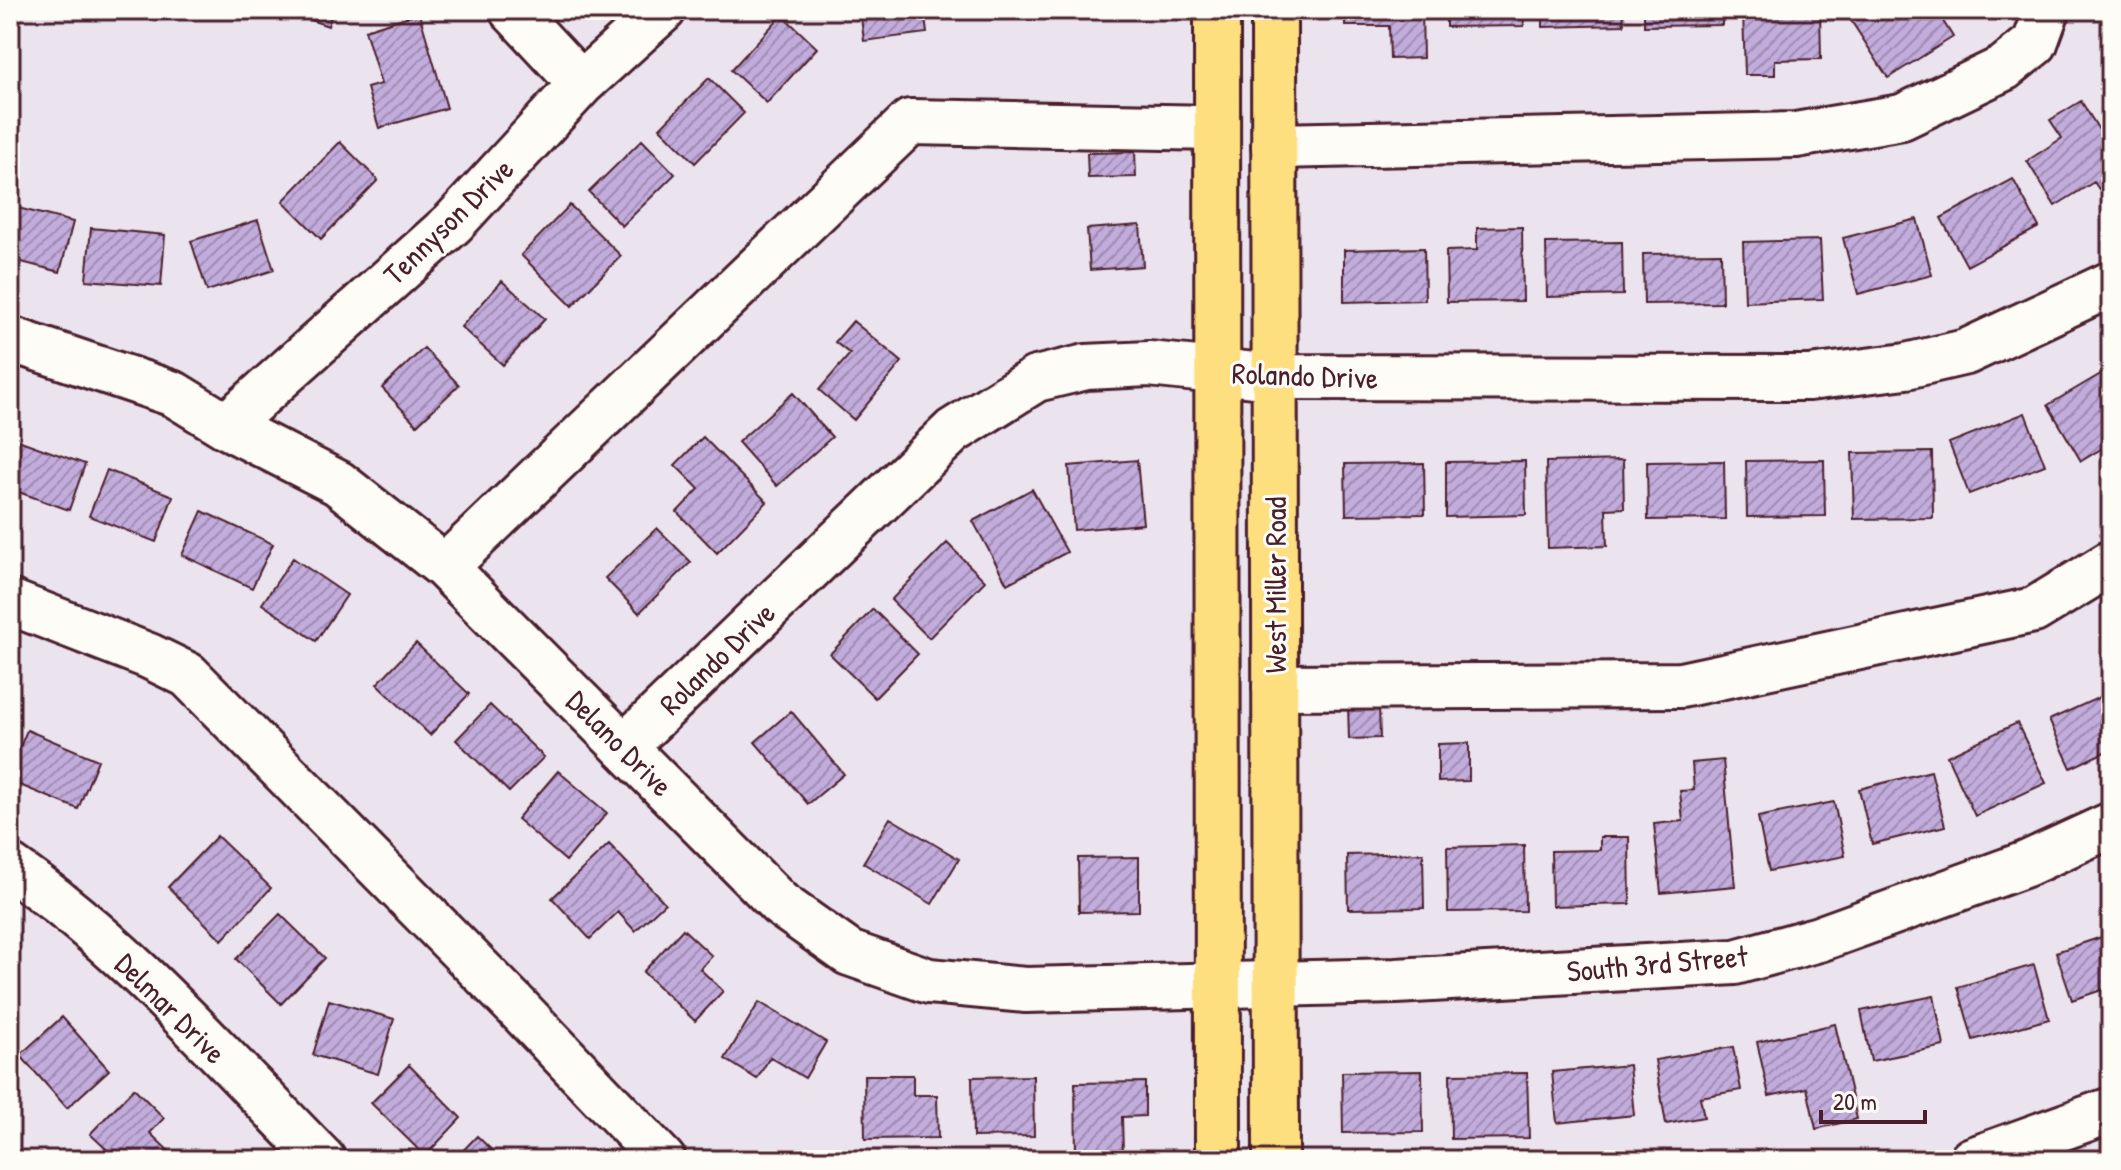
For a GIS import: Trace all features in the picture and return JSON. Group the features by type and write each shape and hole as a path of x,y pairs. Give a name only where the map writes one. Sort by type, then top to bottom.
{"main road":[{"name":"West Miller Road","path":"1217,10 1218,1160"},
{"name":"West Miller Road","path":"1274,10 1276,1160"}],"street":[{"path":"512,10 581,84"},
{"name":"Tennyson Drive","path":"226,426 453,223 581,84 663,10"},
{"path":"1274,146 1796,135 1902,117 2004,68 2035,43 2047,10"},
{"path":"445,567 910,122 1217,128"},
{"name":"Rolando Drive","path":"625,746 953,431 1036,379 1086,367 1149,364 1274,377 1809,378 1906,366 1966,352 2111,284"},
{"name":"Delano Drive","path":"10,339 174,394 226,426 338,483 445,567 780,904 849,953 929,981 1026,990 1276,983"},
{"path":"1275,687 1681,685 2034,610 2111,563"},
{"path":"10,602 149,656 188,675 515,1005 663,1160"},
{"name":"South 3rd Street","path":"1276,983 1396,981 1735,962 1819,939 2026,864 2111,825"},
{"name":"Delmar Drive","path":"19,888 120,955 323,1160"},
{"path":"1972,1160 2111,1110"}],"building":[{"path":"281,10 333,10 328,26"},
{"path":"860,10 924,10 927,33 864,41"},
{"path":"955,10 1023,10 1023,13 955,14"},
{"path":"1345,10 1422,10 1423,58 1390,59 1389,26 1345,26"},
{"path":"1446,10 1523,10 1524,26 1446,27"},
{"path":"1543,10 1623,10 1624,25 1543,27"},
{"path":"1644,10 1722,10 1722,25 1644,26"},
{"path":"1743,10 1820,10 1821,59 1775,60 1775,75 1745,75"},
{"path":"1864,10 1936,10 1953,37 1888,78 1850,19"},
{"path":"419,13 447,108 379,128 367,88 381,84 365,30"},
{"path":"782,15 817,48 767,103 731,70"},
{"path":"709,78 744,113 695,163 660,128"},
{"path":"2081,101 2111,149 2111,185 2101,192 2094,182 2055,206 2027,161 2062,138 2050,120"},
{"path":"642,140 675,174 622,226 589,192"},
{"path":"340,142 378,180 321,239 283,201"},
{"path":"1135,152 1136,177 1088,178 1087,153"},
{"path":"2013,179 2039,227 1967,266 1941,218"},
{"path":"570,205 621,256 572,306 521,255"},
{"path":"10,206 73,222 60,272 10,259"},
{"path":"1917,219 1932,275 1858,294 1843,238"},
{"path":"258,220 274,270 207,291 191,241"},
{"path":"1140,225 1143,266 1090,270 1087,229"},
{"path":"1522,227 1523,301 1447,302 1446,251 1477,250 1477,228"},
{"path":"91,228 165,235 161,286 86,280"},
{"path":"1820,240 1823,299 1745,302 1743,242"},
{"path":"1622,242 1623,295 1547,297 1546,243"},
{"path":"1424,248 1425,300 1344,302 1344,250"},
{"path":"1721,253 1722,303 1644,304 1643,254"},
{"path":"502,281 545,319 503,365 461,327"},
{"path":"853,321 902,362 854,420 819,390 850,354 835,342"},
{"path":"424,348 459,385 417,425 382,388"},
{"path":"2111,368 2111,427 2104,431 2111,443 2081,461 2048,405"},
{"path":"793,393 832,437 777,486 738,442"},
{"path":"2025,413 2045,465 1969,494 1949,443"},
{"path":"703,437 767,502 717,553 677,512 699,489 675,465"},
{"path":"15,439 85,464 69,510 10,489 10,454"},
{"path":"1932,452 1933,518 1854,519 1852,453"},
{"path":"1137,460 1143,524 1074,530 1069,466"},
{"path":"1623,460 1624,508 1606,509 1607,546 1548,548 1546,462"},
{"path":"1824,460 1825,516 1747,517 1746,461"},
{"path":"1525,461 1526,515 1446,517 1446,462"},
{"path":"1724,461 1725,519 1648,520 1647,462"},
{"path":"1424,463 1425,514 1346,515 1345,464"},
{"path":"107,470 173,496 156,542 89,516"},
{"path":"1032,489 1067,552 1007,584 973,521"},
{"path":"202,511 273,544 252,588 182,555"},
{"path":"657,528 691,562 639,613 605,578"},
{"path":"947,543 985,581 929,638 891,600"},
{"path":"293,558 347,595 316,641 262,604"},
{"path":"873,609 918,654 875,698 830,654"},
{"path":"416,643 469,694 430,735 377,684"},
{"path":"2111,692 2111,749 2071,768 2049,720"},
{"path":"490,705 544,757 509,792 456,740"},
{"path":"1348,706 1379,706 1380,738 1349,739"},
{"path":"791,711 844,774 808,804 755,742"},
{"path":"2017,723 2046,783 1975,816 1947,756"},
{"path":"27,730 98,760 78,809 10,781 10,771"},
{"path":"1469,743 1469,781 1438,782 1438,744"},
{"path":"1723,760 1735,886 1661,893 1654,824 1683,821 1680,791 1694,790 1692,763"},
{"path":"558,771 607,813 566,861 517,819"},
{"path":"1931,771 1945,826 1872,844 1859,789"},
{"path":"1834,802 1845,856 1769,871 1758,817"},
{"path":"890,818 959,859 932,904 863,863"},
{"path":"217,836 271,888 222,940 168,887"},
{"path":"1600,837 1629,837 1630,904 1552,906 1551,851 1600,850"},
{"path":"609,844 665,903 635,931 618,912 590,939 552,898"},
{"path":"1524,845 1525,911 1448,912 1447,847"},
{"path":"1423,853 1424,908 1348,909 1347,855"},
{"path":"1139,857 1139,911 1079,912 1078,858"},
{"path":"280,914 325,958 281,1004 236,959"},
{"path":"683,929 712,956 700,969 723,991 695,1021 643,972"},
{"path":"2111,934 2111,987 2072,1000 2056,952"},
{"path":"2034,965 2049,1019 1973,1040 1958,987"},
{"path":"1934,996 1944,1046 1871,1061 1861,1011"},
{"path":"329,1000 394,1019 378,1074 313,1055"},
{"path":"759,1002 826,1042 805,1078 770,1057 757,1079 725,1059"},
{"path":"62,1017 109,1070 67,1108 20,1055"},
{"path":"1835,1024 1857,1119 1816,1129 1807,1088 1769,1096 1757,1042"},
{"path":"1733,1047 1741,1090 1700,1097 1704,1117 1666,1124 1655,1060"},
{"path":"409,1065 461,1118 425,1156 371,1103"},
{"path":"1629,1065 1634,1115 1557,1123 1552,1072"},
{"path":"1422,1071 1423,1132 1343,1133 1342,1072"},
{"path":"1527,1073 1529,1138 1451,1139 1450,1074"},
{"path":"864,1075 913,1075 913,1095 937,1095 938,1138 865,1139"},
{"path":"1033,1076 1034,1136 973,1137 972,1077"},
{"path":"1145,1082 1145,1116 1122,1117 1123,1153 1076,1154 1075,1083"},
{"path":"134,1088 164,1118 150,1133 176,1158 174,1160 118,1160 90,1134"},
{"path":"477,1136 502,1160 454,1160"}]}
